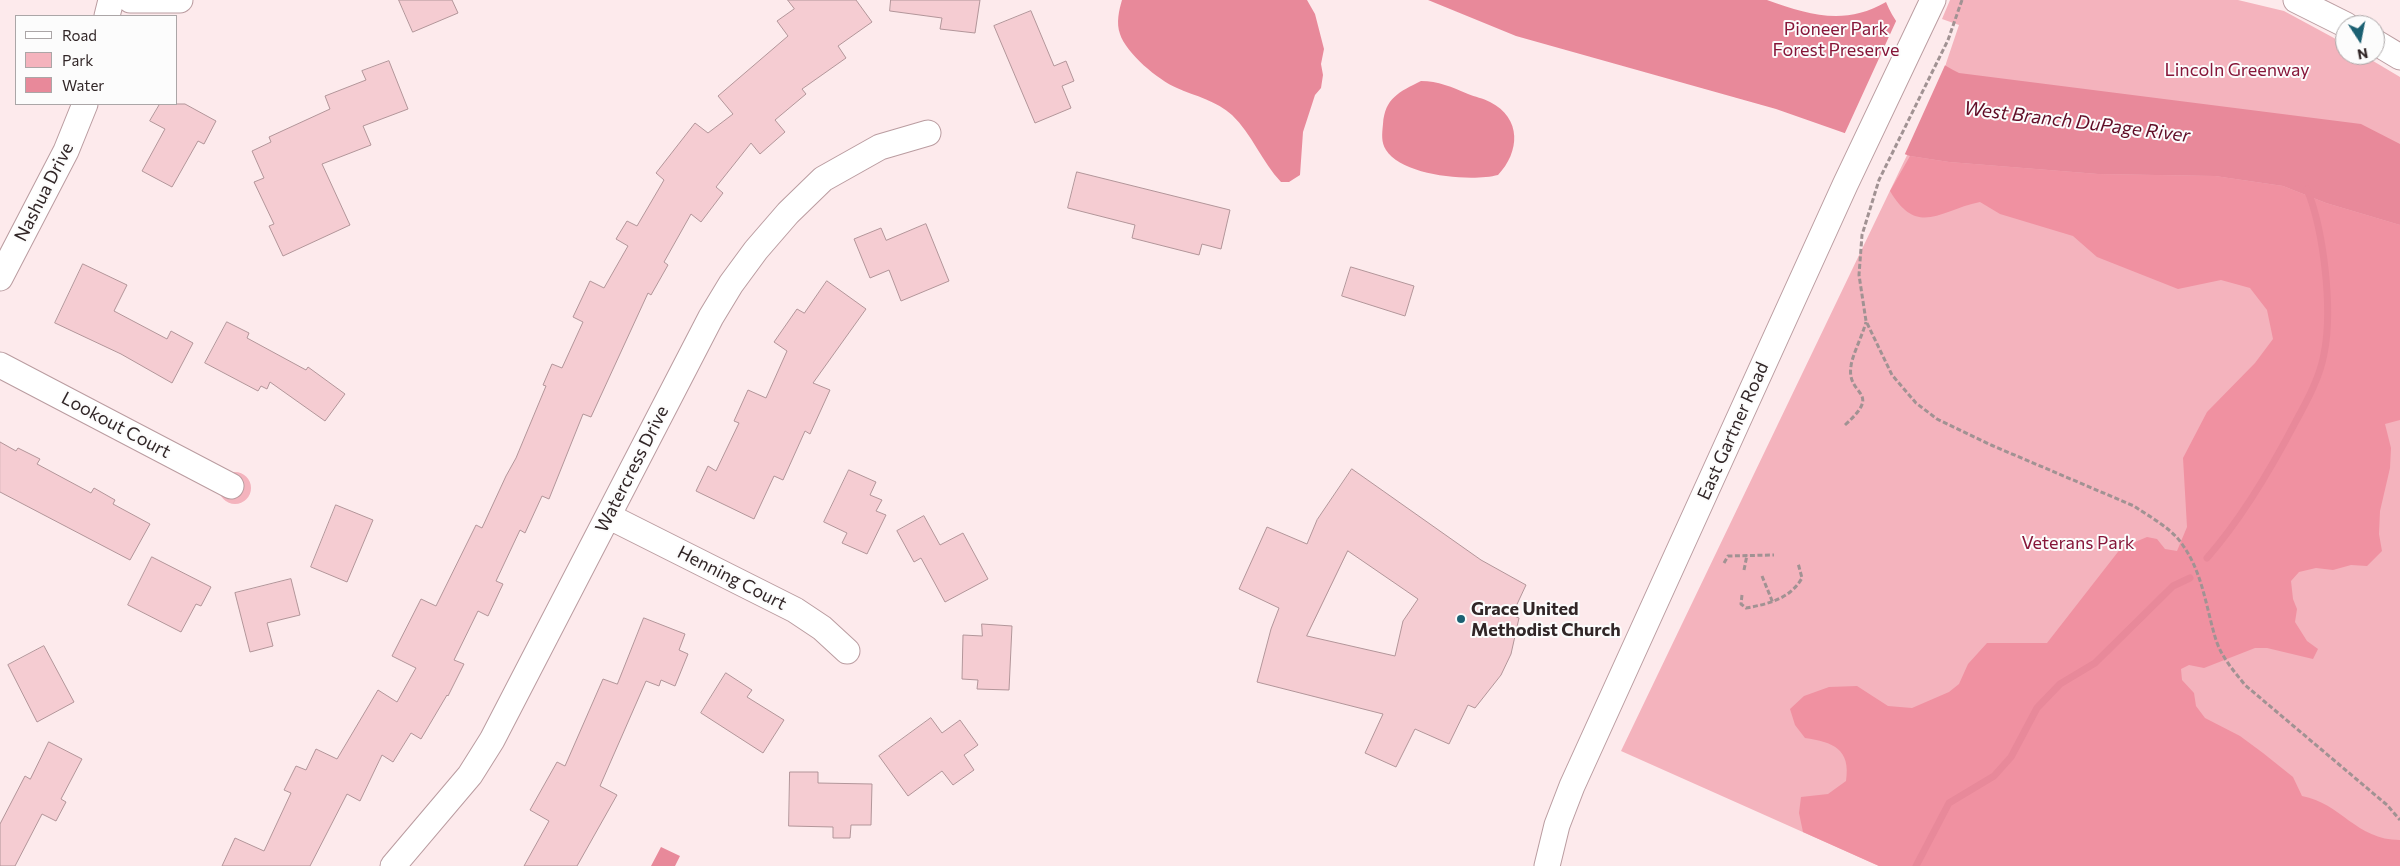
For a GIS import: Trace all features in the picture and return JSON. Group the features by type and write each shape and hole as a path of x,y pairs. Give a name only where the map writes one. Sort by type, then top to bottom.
{"street":[{"path":"108,15 111,0"},
{"path":"130,0 180,0"},
{"name":"East Gartner Road","path":"1547,866 1557,825 1572,786 1845,185 1933,0"},
{"path":"2296,0 2335,20"},
{"path":"2385,48 2400,57"},
{"name":"Nashua Drive","path":"0,278 66,150 85,105"},
{"name":"Watercress Drive","path":"393,866 470,775 492,740 711,317 731,284 756,250 788,213 824,180 880,147 928,134"},
{"name":"Lookout Court","path":"0,365 231,486"},
{"name":"Henning Court","path":"608,516 795,610 822,628 848,651"}],"path":[{"path":"1962,0 1948,40 1879,180 1862,234 1859,275 1866,321 1892,375 1916,403 1937,419 1990,445 2134,506 2156,520 2182,543 2201,579 2217,642 2229,666 2246,685 2387,806 2400,820"},
{"path":"1845,425 1859,412 1863,404 1863,397 1852,378 1851,366 1866,321"},
{"path":"1724,563 1728,556 1774,554"},
{"path":"1744,570 1747,556"},
{"path":"1742,595 1741,604 1746,608 1773,603 1797,587 1802,578 1798,563"},
{"path":"1762,576 1773,603"}],"green space":[{"name":"Veterans Park","path":"1950,0 2238,0 2284,11 2335,39 2335,65 2380,65 2400,77 2400,866 1879,866 1621,751 1934,99 1959,25 1942,19"},
{"path":"235,472 246,477 251,488 246,499 235,504 224,499 219,488 224,477"}],"shaded area":[{"path":"1910,156 1949,162 2098,174 2215,176 2283,186 2326,203 2400,225 2400,420 2385,424 2391,448 2390,468 2380,511 2379,534 2382,551 2367,566 2351,565 2333,570 2316,568 2299,572 2291,581 2293,599 2297,609 2295,622 2307,641 2318,649 2313,659 2267,648 2255,648 2204,668 2189,665 2181,669 2182,680 2194,693 2196,706 2205,718 2240,736 2293,777 2302,796 2328,806 2372,834 2400,840 2400,866 1879,866 1803,832 1799,813 1801,797 1828,794 1846,781 1847,770 1843,754 1838,749 1824,742 1805,738 1795,725 1790,709 1804,696 1829,687 1857,686 1888,706 1912,708 1949,692 1959,684 1968,664 1987,643 2047,643 2121,548 2147,537 2157,539 2165,549 2177,551 2187,527 2183,458 2207,412 2255,363 2273,339 2267,310 2250,288 2221,280 2178,289 2097,257 2073,236 2000,214 1980,202 1930,217 1910,214 1900,205 1890,191"}],"water":[{"path":"1122,0 1307,0 1315,14 1324,49 1321,64 1323,75 1321,88 1315,95 1303,132 1300,175 1289,182 1281,182 1232,115 1213,102 1169,84 1144,65 1129,49 1120,34 1118,17"},
{"name":"West Branch DuPage River","path":"1428,0 1767,0 1812,14 1827,16 1856,14 1886,2 1899,25 1916,44 1936,60 1959,73 2361,124 2400,144 2400,225 2326,203 2283,186 2215,176 2098,174 1949,162 1910,156 1776,109 1516,36"},
{"path":"1421,81 1445,85 1485,99 1508,117 1512,126 1514,146 1511,156 1498,175 1471,178 1438,175 1406,166 1394,159 1386,150 1382,135 1384,115 1390,102 1394,97"},
{"path":"661,847 680,856 675,866 651,866"}],"pier":[{"path":"1897,19 1917,44 1946,63 1904,156 1844,135"}],"building":[{"path":"399,0 452,0 458,13 413,32"},
{"path":"788,0 856,0 872,22 838,46 846,58 802,89 806,94 775,120 785,132 760,154 751,143 716,187 723,193 701,222 691,214 664,262 668,265 651,295 648,293 591,417 583,414 549,499 542,496 525,533 520,530 496,581 503,584 488,616 478,611 454,660 464,664 448,696 421,739 411,733 393,762 382,755 360,801 347,794 310,866 222,866 235,838 264,851 291,793 284,790 296,766 306,770 316,749 337,759 378,690 397,702 416,668 392,656 421,599 436,606 476,525 482,528 516,458 546,386 543,385 552,364 562,368 583,322 573,317 590,281 604,288 628,246 616,239 627,221 637,226 664,180 656,173 695,123 708,133 733,114 718,96 788,36 777,21 794,9"},
{"path":"891,0 980,0 975,33 940,29 942,18 890,11"},
{"path":"1031,11 1054,66 1066,61 1074,81 1062,86 1071,108 1035,123 994,26"},
{"path":"389,61 408,109 363,126 371,145 322,164 350,225 283,256 269,226 274,224 254,182 264,178 252,151 271,142 269,137 330,109 325,96 366,80 362,71"},
{"path":"185,104 216,121 204,144 198,141 172,187 142,171 165,129 150,121 159,105"},
{"path":"1077,172 1230,210 1221,249 1202,244 1199,255 1132,238 1135,225 1068,208"},
{"path":"926,224 949,281 901,301 889,270 870,278 854,239 881,228 886,240"},
{"path":"83,264 127,285 114,311 167,339 171,331 193,343 172,383 121,354 55,323"},
{"path":"1351,267 1414,286 1405,316 1342,296"},
{"path":"827,281 866,309 813,383 830,390 810,434 805,431 783,480 774,476 754,519 696,491 708,466 716,471 739,423 734,421 748,390 766,398 787,351 774,342 797,309 804,313"},
{"path":"227,322 249,333 247,338 306,370 308,367 345,394 325,421 270,382 267,389 261,386 258,391 205,363"},
{"path":"0,442 16,451 18,448 40,459 37,464 91,493 94,488 115,500 113,504 150,524 130,560 0,492"},
{"name":"Grace United Methodist Church","path":"1352,469 1481,560 1526,585 1512,615 1519,618 1511,654 1501,675 1475,708 1468,705 1449,744 1415,729 1396,767 1365,753 1383,714 1257,682 1271,629 1279,608 1239,589 1267,527 1307,544 1317,520","holes":["1348,551 1418,599 1403,621 1395,656 1307,636"]},
{"path":"849,470 876,482 870,495 882,500 876,511 886,515 867,554 842,543 847,533 824,522"},
{"path":"336,505 373,520 347,582 311,567"},
{"path":"924,516 940,545 963,533 988,579 945,602 921,558 914,562 897,531"},
{"path":"152,557 211,587 201,606 196,604 181,632 128,605"},
{"path":"291,579 300,615 267,623 273,646 250,652 235,593"},
{"path":"644,618 685,634 679,650 688,654 675,686 661,680 659,686 646,681 600,786 617,795 577,866 524,866 549,821 530,810 557,762 565,766 603,679 617,684"},
{"path":"982,624 1012,626 1009,690 977,689 978,680 962,679 963,635 982,636"},
{"path":"44,646 74,702 37,722 8,665"},
{"path":"726,673 752,690 747,697 784,720 763,753 701,713"},
{"path":"931,718 942,733 960,720 978,745 964,755 974,770 953,785 942,771 908,796 879,756"},
{"path":"49,742 82,759 61,799 66,802 56,821 42,814 15,866 0,866 0,824 25,776 30,779"},
{"path":"790,772 818,772 818,783 872,784 871,825 851,825 850,838 833,838 833,827 789,826"}],"waterway":[{"path":"2207,558 2233,526 2266,475 2309,397 2322,363 2327,336 2327,294 2318,226 2307,189"},
{"path":"1916,866 1949,803 1994,776 2011,757 2037,708 2060,684 2095,663 2173,586 2190,578"}],"place":[{"name":"Grace United Methodist Church","path":"1461,619"}],"park label":[{"name":"Pioneer Park Forest Preserve","path":"1836,39"},
{"name":"Lincoln Greenway","path":"2237,70"}]}
